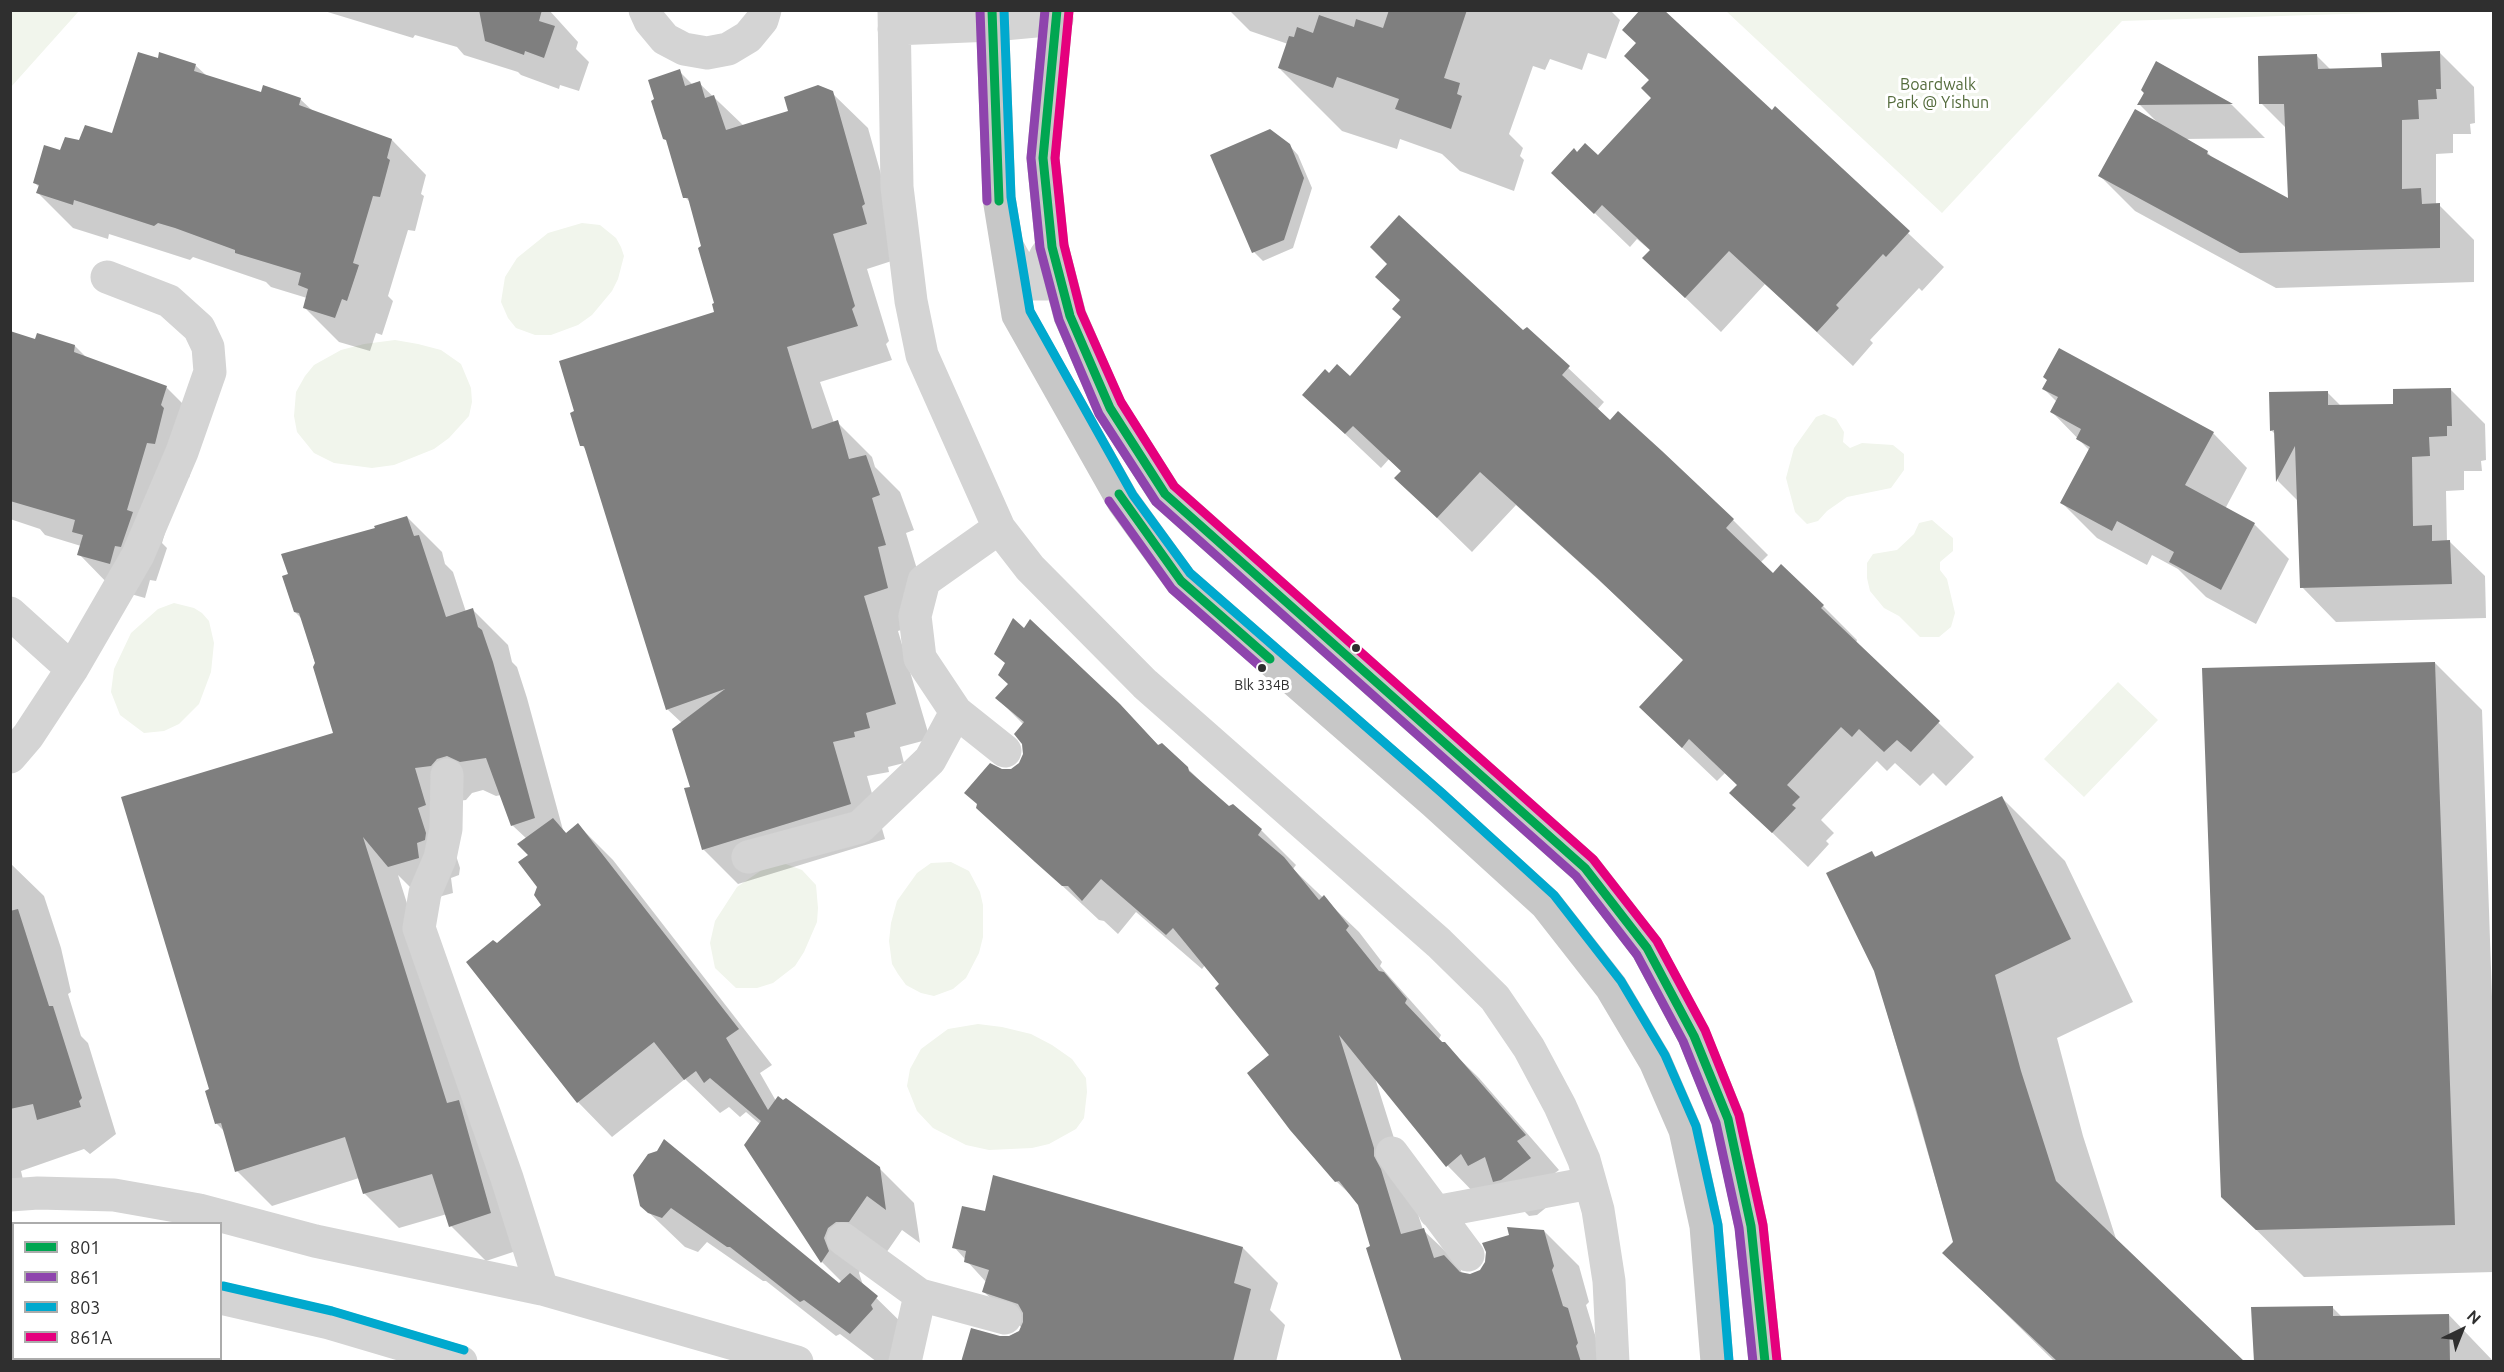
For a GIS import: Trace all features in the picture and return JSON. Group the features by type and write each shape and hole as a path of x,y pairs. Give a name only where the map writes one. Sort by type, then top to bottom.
{"main road":[{"path":"1057,15 1043,158 1052,247 1071,316 1110,408 1165,494 1585,868 1647,948 1694,1036 1728,1119 1751,1226 1765,1362"},
{"path":"993,18 999,198 1018,315 1123,501 1181,581 1434,802 1546,904 1611,987 1655,1061 1685,1130 1707,1226 1717,1362"}],"street":[{"path":"645,10 650,21 664,39 684,49 707,53 728,49 748,37 762,20 765,10"},
{"path":"1057,15 993,18 889,17 897,187 911,301 922,355 999,528 1030,568 1145,684 1439,943 1495,998 1529,1048 1560,1107 1584,1160 1598,1209 1609,1281 1613,1362"},
{"path":"1007,245 1028,285 1047,284 1045,257 1052,247"},
{"path":"10,757 28,736 72,669 138,555 182,452 210,372 208,347 199,328 169,301 107,278"},
{"path":"999,528 924,581 915,616 920,658 956,712 1005,751"},
{"path":"10,613 72,669"},
{"path":"748,857 860,826 930,760 956,712"},
{"path":"447,775 446,829 440,858 425,893 419,928 507,1178 543,1289"},
{"path":"1392,1153 1468,1255"},
{"path":"1436,1212 1590,1183"},
{"path":"10,1196 38,1192 114,1195 199,1210 315,1241 543,1289 797,1362"},
{"path":"843,1239 920,1295 1005,1318"},
{"path":"905,1362 920,1295"},
{"path":"222,1298 329,1323 461,1362"}],"green space":[{"path":"10,11 79,11 11,87"},
{"name":"Boardwalk Park @ Yishun","path":"1726,11 2439,11 2122,21 1942,213"},
{"path":"582,223 600,225 616,238 621,247 624,256 612,291 592,315 578,325 551,335 535,335 516,328 508,318 501,302 505,277 517,258 548,233"},
{"path":"395,340 441,350 461,364 471,388 472,402 469,416 449,438 434,449 394,465 372,468 334,463 314,453 297,432 294,416 296,392 305,376 314,365 341,350"},
{"path":"1824,414 1836,419 1844,432 1843,442 1850,448 1862,443 1893,445 1904,454 1904,470 1891,488 1847,497 1827,511 1818,521 1807,524 1795,512 1786,478 1794,448 1816,417"},
{"path":"1932,520 1953,538 1953,551 1940,562 1940,570 1947,579 1955,613 1951,627 1939,637 1920,637 1899,616 1884,608 1870,591 1867,563 1873,554 1897,550 1914,534 1919,523"},
{"path":"174,603 194,608 209,621 214,643 211,672 199,704 179,724 164,731 144,733 120,715 111,692 114,669 131,633 158,609"},
{"path":"2118,682 2158,720 2084,797 2044,759"},
{"path":"951,862 969,871 980,892 983,905 983,937 979,953 966,978 953,989 934,996 921,993 906,985 892,964 889,941 891,923 897,901 917,873 931,863"},
{"path":"783,863 802,870 816,885 817,922 795,966 773,983 757,988 736,988 715,968 710,943 715,921 737,887 766,867"},
{"path":"978,1024 1031,1034 1072,1059 1086,1078 1087,1092 1084,1118 1076,1129 1049,1144 1032,1148 989,1150 966,1145 933,1128 917,1111 907,1086 910,1069 921,1049 948,1029"}],"building":[{"path":"479,10 542,10 539,21 555,26 544,58 525,51 524,55 485,41"},
{"path":"1389,10 1467,10 1444,78 1460,83 1457,94 1462,96 1451,129 1395,109 1399,99 1337,77 1333,88 1278,68 1289,36 1294,37 1297,27 1313,33 1319,15 1354,27 1356,19 1383,28"},
{"path":"1640,10 1664,10 1772,110 1775,106 1910,231 1886,257 1883,254 1836,305 1839,308 1817,332 1729,251 1685,298 1642,258 1650,250 1602,205 1594,214 1551,173 1574,148 1577,152 1585,143 1598,155 1651,98 1641,88 1649,80 1624,56 1636,43 1622,30"},
{"path":"2440,51 2441,89 2436,89 2437,99 2418,100 2419,119 2402,120 2402,189 2421,188 2422,204 2440,203 2440,248 2240,253 2098,176 2135,109 2208,151 2207,154 2288,198 2284,104 2259,104 2258,56 2317,54 2318,69 2382,67 2381,53"},
{"path":"138,52 158,58 159,52 196,64 194,71 261,92 263,85 301,98 299,105 392,139 387,158 390,160 380,197 373,196 353,263 359,265 347,301 342,299 335,318 303,308 308,289 298,285 301,273 235,253 235,250 175,228 158,223 154,226 74,200 73,205 36,193 39,185 33,183 44,145 60,150 65,137 79,140 85,125 112,133"},
{"path":"2156,61 2233,104 2137,105 2144,93 2141,90"},
{"path":"680,69 685,86 700,81 705,98 714,95 726,130 788,111 784,97 818,85 833,91 865,204 862,206 867,224 833,234 855,306 852,309 858,326 787,347 812,429 838,420 849,459 866,455 880,495 872,498 886,545 878,547 888,588 864,596 896,704 866,713 870,728 854,732 855,737 833,742 851,804 702,850 684,788 690,787 672,729 725,689 666,710 584,446 580,446 570,413 574,411 559,361 714,312 712,304 714,303 698,248 701,246 688,198 683,198 666,140 663,139 651,101 654,99 648,80"},
{"path":"1270,129 1290,144 1304,178 1284,240 1252,253 1210,155"},
{"path":"1399,215 1523,330 1527,327 1570,366 1562,375 1610,420 1618,411 1662,451 1734,519 1726,528 1773,573 1781,564 1824,605 1821,608 1940,721 1911,752 1897,740 1884,752 1859,729 1852,737 1841,727 1787,785 1800,797 1792,805 1796,808 1772,833 1729,793 1737,785 1689,739 1682,748 1639,707 1683,660 1597,578 1480,472 1437,518 1394,478 1401,471 1353,426 1345,434 1302,395 1325,369 1329,373 1337,364 1350,376 1401,317 1392,309 1400,300 1375,277 1387,264 1370,247"},
{"path":"10,331 35,339 37,333 75,345 74,352 167,386 161,405 164,408 155,444 147,443 127,510 133,512 121,547 115,546 110,564 77,555 83,535 72,532 75,520 10,501"},
{"path":"2059,348 2214,432 2185,485 2255,523 2221,590 2169,562 2174,552 2117,521 2112,531 2060,503 2090,447 2076,439 2081,429 2050,412 2058,397 2042,389 2047,380 2043,377"},
{"path":"2451,388 2452,426 2447,426 2447,436 2429,437 2430,456 2412,457 2413,526 2432,525 2432,541 2450,540 2452,584 2300,588 2295,446 2276,482 2274,430 2270,431 2269,392 2328,391 2328,405 2393,404 2393,389"},
{"path":"407,516 414,536 419,535 446,617 473,608 478,627 482,630 493,662 535,818 511,826 486,758 460,762 447,756 437,759 431,766 415,768 426,805 418,808 426,833 425,840 417,843 419,858 388,867 363,837 447,1103 459,1100 491,1213 449,1227 432,1174 363,1194 345,1137 235,1172 221,1123 215,1124 205,1091 209,1089 121,797 333,733 299,613 294,612 282,576 288,574 281,554 375,528 374,526"},
{"path":"1013,618 1024,628 1030,619 1120,704 1158,745 1162,743 1188,767 1189,771 1229,806 1233,804 1262,829 1258,835 1284,857 1319,900 1324,895 1349,926 1346,930 1379,971 1384,972 1407,999 1405,1003 1442,1042 1445,1042 1526,1135 1517,1141 1531,1158 1501,1180 1493,1182 1485,1157 1468,1166 1461,1154 1446,1167 1339,1035 1374,1148 1374,1156 1381,1169 1401,1234 1424,1228 1434,1258 1444,1255 1460,1272 1470,1274 1480,1270 1485,1262 1486,1252 1482,1243 1509,1235 1507,1227 1544,1230 1554,1266 1552,1270 1563,1306 1568,1308 1581,1362 1402,1362 1366,1248 1370,1246 1358,1205 1339,1181 1335,1182 1290,1130 1247,1073 1269,1055 1215,988 1219,984 1173,928 1166,935 1101,879 1082,901 1068,886 1062,886 976,808 977,804 964,793 990,763 1002,769 1011,769 1019,763 1023,754 1022,744 1014,734 1024,722 995,698 1008,684 998,675 1005,663 994,654"},
{"path":"2435,662 2455,1225 2256,1230 2221,1197 2202,668"},
{"path":"2002,796 2071,939 1995,975 2021,1071 2056,1181 2245,1362 2058,1362 1942,1253 1953,1242 1874,971 1826,873 1872,851 1875,857"},
{"path":"553,818 566,833 578,823 739,1029 726,1038 768,1110 778,1096 783,1100 786,1098 880,1167 886,1210 867,1196 849,1222 836,1222 828,1228 824,1238 829,1251 821,1263 744,1145 761,1121 710,1078 704,1083 696,1071 684,1080 654,1042 577,1103 466,962 493,940 497,943 541,905 534,895 537,887 518,862 528,855 517,844"},
{"path":"18,909 49,1006 53,1006 82,1098 79,1101 81,1107 37,1120 33,1104 10,1109 10,911"},
{"path":"664,1139 839,1283 850,1273 878,1296 871,1305 873,1309 850,1334 804,1300 800,1302 730,1247 671,1208 662,1218 648,1213 640,1206 633,1175 648,1154 657,1151"},
{"path":"993,1175 1243,1247 1234,1283 1251,1289 1233,1362 961,1362 971,1328 1000,1336 1009,1336 1019,1331 1023,1322 1023,1313 1018,1304 982,1292 989,1270 964,1262 966,1251 952,1248 962,1206 985,1211"},
{"path":"2333,1306 2333,1316 2449,1314 2450,1362 2254,1362 2251,1307"}],"transit line":[{"name":"861","path":"980,10 987,201"},
{"name":"801","path":"992,10 999,201"},
{"name":"803","path":"1004,10 1011,197 1030,311 1133,495 1190,573 1442,793 1554,895 1621,981 1665,1055 1696,1126 1718,1225 1729,1361"},
{"name":"861","path":"1045,10 1031,158 1040,248 1059,320 1099,414 1156,502 1576,876 1637,955 1683,1041 1716,1123 1739,1228 1753,1362"},
{"name":"801","path":"1057,10 1043,158 1052,247 1070,316 1110,408 1165,494 1585,868 1647,948 1694,1036 1728,1119 1751,1226 1765,1362"},
{"name":"861A","path":"1069,11 1055,158 1064,245 1081,312 1121,402 1174,486 1593,859 1657,941 1705,1030 1739,1115 1763,1225 1777,1361"},
{"name":"801","path":"1119,494 1181,581 1270,659"},
{"name":"861","path":"1109,501 1172,589 1262,668"},
{"name":"803","path":"223,1286 332,1311 464,1350"}],"place":[{"name":"Blk 334B","path":"1262,668"}]}
